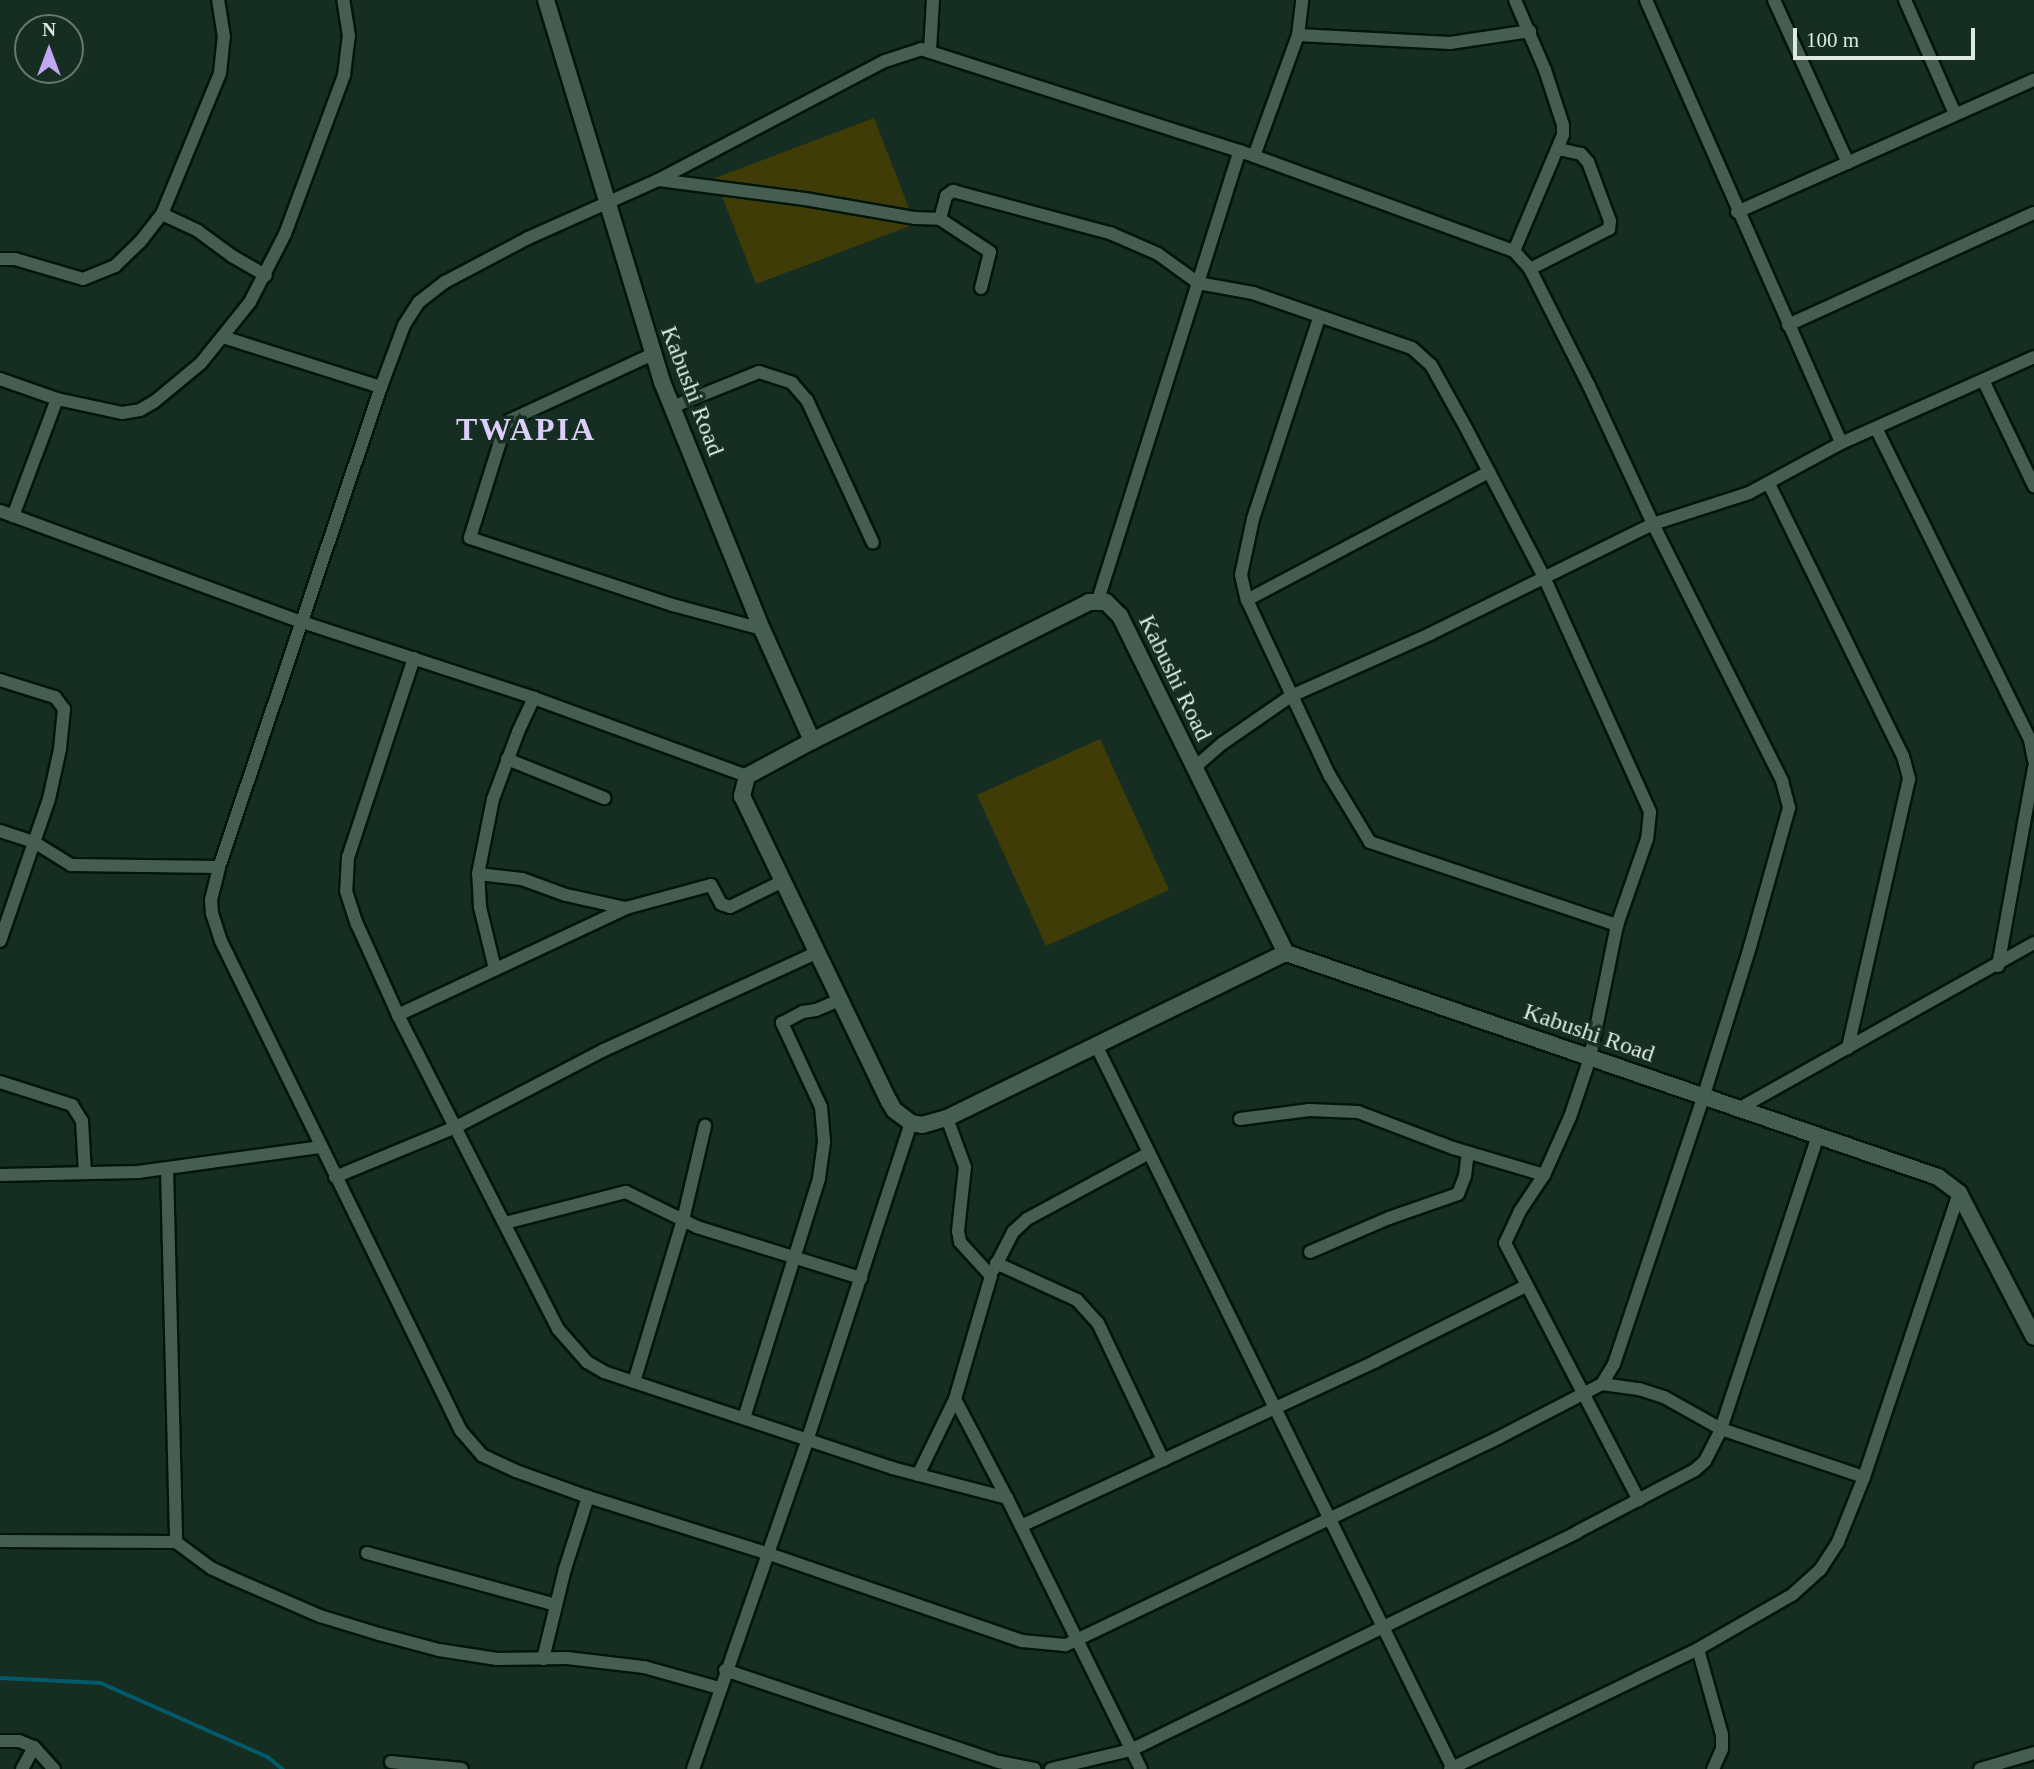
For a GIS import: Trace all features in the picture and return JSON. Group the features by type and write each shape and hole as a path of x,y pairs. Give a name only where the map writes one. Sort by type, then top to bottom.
{"main road":[{"name":"Kabushi Road","path":"546,0 653,354 672,407 762,629 812,741"},
{"name":"Kabushi Road","path":"1098,600 1113,606 1120,616 1286,953 1938,1177 1959,1193 2029,1320 2034,1336"},
{"path":"1098,600 812,741 747,776 742,796 781,882 889,1101 894,1110 911,1124 922,1125 947,1118 1286,953"}],"street":[{"path":"0,259 15,259 71,277 94,277 115,266 140,242 162,214 220,74 225,37 218,0"},
{"path":"0,379 57,399 122,413 140,410 201,363 250,302 285,234 344,75 349,36 343,0"},
{"path":"930,50 933,0"},
{"path":"1254,156 1297,36 1302,0"},
{"path":"1514,251 1560,149 1563,125 1516,0"},
{"path":"1646,0 1737,212 1841,443"},
{"path":"1774,0 1848,163"},
{"path":"1905,0 1955,114"},
{"path":"1297,36 1450,43 1530,32"},
{"path":"912,50 930,50 978,69 1240,151 1514,251 1530,270 1782,781 1788,808 1751,947 1704,1095 1614,1364 1602,1384 1584,1396 1076,1641 1051,1646 1022,1641 516,1471 482,1455 461,1431 221,941 212,915 211,900 219,867 404,325 428,295 445,282 528,237 658,180 885,61 912,50"},
{"path":"1737,212 2034,80"},
{"path":"1530,270 1609,229 1609,221 1588,162 1581,154 1560,149"},
{"path":"1098,600 1240,151"},
{"path":"658,180 805,199 915,218 940,219 990,252 981,288"},
{"path":"940,219 947,193 957,191 1119,236 1158,254 1198,283 1253,293 1319,318 1377,335 1423,355 1489,472 1544,576 1650,812 1647,839 1617,925 1590,1058 1570,1117 1544,1175 1520,1212 1505,1243 1639,1500"},
{"path":"1787,325 2034,213"},
{"path":"162,214 198,231 232,256 266,275"},
{"path":"1319,318 1253,519 1241,575 1247,600 1330,776 1370,842 1617,925"},
{"path":"222,337 381,387"},
{"path":"653,354 510,420 505,426 470,538 673,605 762,629"},
{"path":"1194,768 1223,743 1291,696 1430,634 1653,524 1728,501 1769,484 1841,443 2034,357"},
{"path":"672,407 759,372 792,383 803,392 873,543"},
{"path":"1983,380 2034,486"},
{"path":"13,516 57,399"},
{"path":"1876,428 2030,740 2034,761"},
{"path":"1247,600 1489,472"},
{"path":"1769,484 1903,756 1909,779 1849,1048"},
{"path":"0,511 302,622 534,698 747,776"},
{"path":"414,658 348,857 346,891 357,924 398,1015 567,1342 587,1362 634,1382 807,1441 918,1475 1007,1498"},
{"path":"0,680 55,697 64,709 60,749 49,799 0,941"},
{"path":"495,969 480,907 478,874 486,826 507,760 534,698"},
{"path":"507,760 604,798"},
{"path":"1998,965 2034,766"},
{"path":"0,831 34,842 71,865 219,867"},
{"path":"478,874 522,879 566,895 626,908"},
{"path":"398,1015 472,983 495,969 626,908 711,885 721,904 730,907 781,882"},
{"path":"1740,1108 2034,943"},
{"path":"335,1177 456,1127 616,1045 816,953"},
{"path":"744,1418 819,1178 824,1141 821,1107 782,1023 839,1000"},
{"path":"1096,1045 1452,1769 1698,1649 1793,1595 1808,1583 1831,1555 1864,1477 1959,1193"},
{"path":"0,1082 72,1105 82,1121 85,1173"},
{"path":"1240,1119 1309,1110 1358,1112 1468,1153 1544,1175"},
{"path":"947,1118 965,1167 958,1231 960,1242 991,1276"},
{"path":"693,1769 725,1670 807,1441 911,1124"},
{"path":"634,1382 683,1220 705,1126"},
{"path":"1051,1769 1131,1750 1695,1471 1705,1461 1721,1429 1818,1135"},
{"path":"0,1175 167,1168 321,1147"},
{"path":"918,1475 955,1399 991,1276 1013,1232 1049,1205 1149,1153"},
{"path":"1310,1252 1389,1217 1458,1194 1465,1176 1468,1153"},
{"path":"167,1168 176,1542"},
{"path":"505,1223 619,1192 641,1198 697,1227 861,1278"},
{"path":"996,1263 1077,1300 1098,1323 1163,1460"},
{"path":"1021,1526 1526,1286"},
{"path":"1602,1384 1639,1389 1664,1397 1721,1429 1864,1477"},
{"path":"955,1399 1141,1769"},
{"path":"543,1659 588,1497"},
{"path":"0,1541 176,1542 211,1568 320,1616 439,1650 496,1659 580,1659 635,1666 719,1688"},
{"path":"367,1553 556,1605"},
{"path":"1698,1649 1722,1735 1722,1749 1713,1769"},
{"path":"725,1670 999,1762 1034,1769"},
{"path":"0,1741 19,1741 34,1747 54,1769"},
{"path":"22,1769 34,1747"},
{"path":"1980,1769 2034,1753"},
{"path":"391,1762 462,1769"}],"shaded area":[{"path":"874,118 915,224 756,284 715,178"},
{"path":"1100,739 1169,890 1046,946 977,795"}],"waterway":[{"path":"0,1678 101,1683 268,1757 283,1769"}],"district":[{"name":"TWAPIA","path":"526,429"}]}
